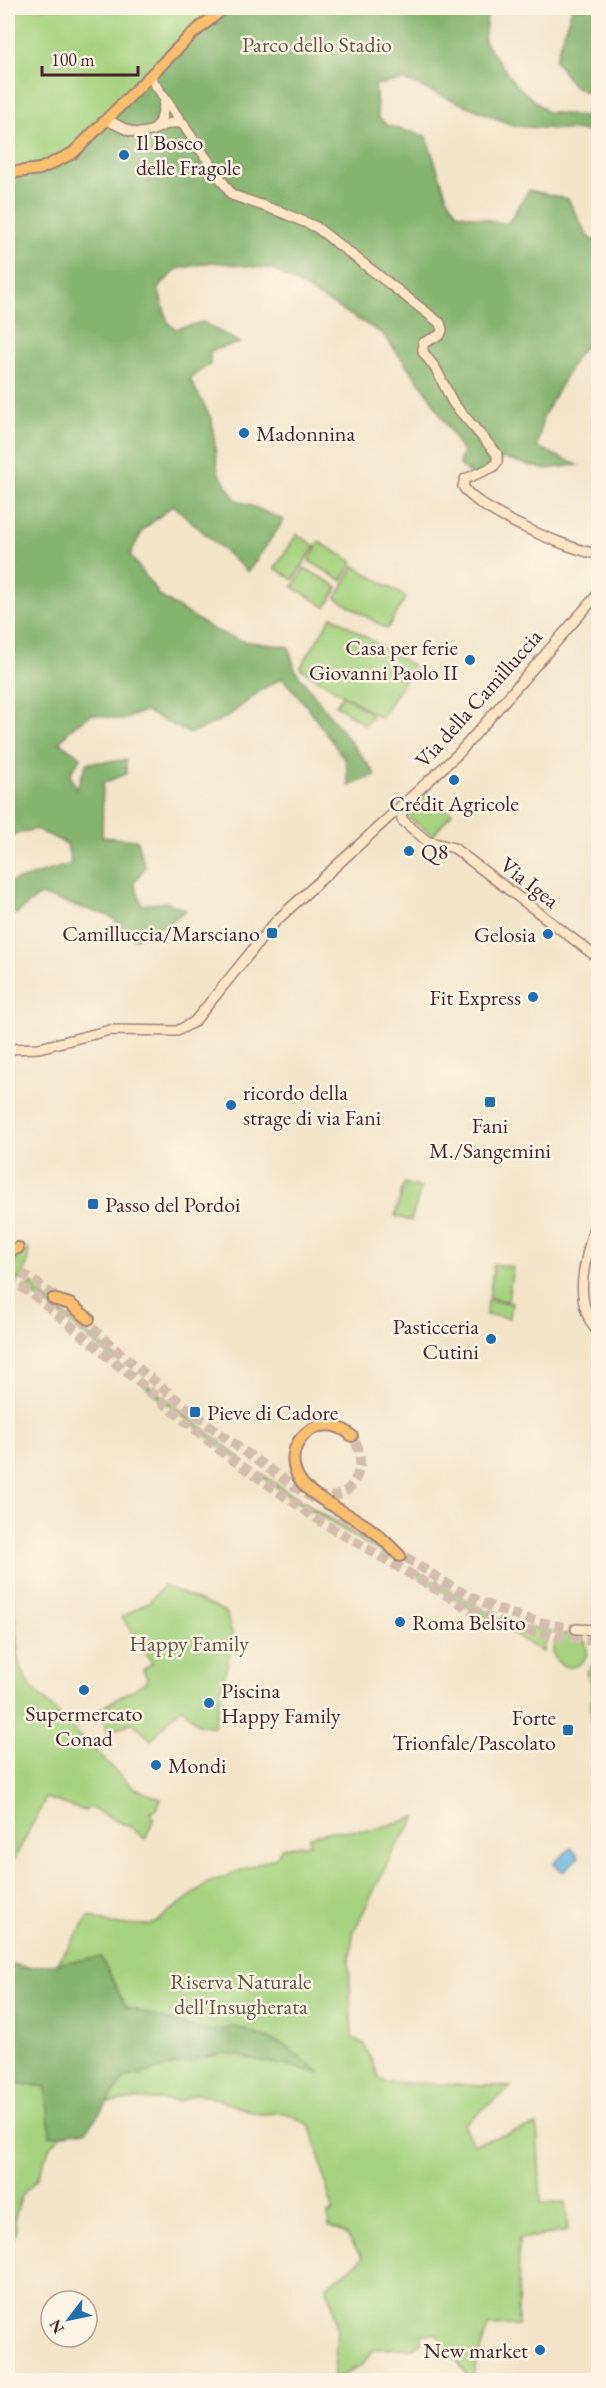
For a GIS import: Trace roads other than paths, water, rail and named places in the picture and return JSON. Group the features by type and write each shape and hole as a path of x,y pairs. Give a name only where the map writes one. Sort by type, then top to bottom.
{"main road":[{"path":"8,173 34,171 56,163 76,150 191,35 224,8"},
{"path":"146,81 184,124 232,195 266,206 316,227 408,300 434,316 440,323 442,330 440,335 423,344 423,352 436,369 455,406 492,446 497,456 493,467 465,479 463,486 467,492 484,505 520,525 597,556"},
{"path":"154,129 162,116 165,100"},
{"path":"107,120 135,133 168,123 184,124"},
{"name":"Via della Camilluccia","path":"8,1049 39,1048 110,1030 172,1032 184,1028 200,1016 276,921 401,808 470,741 598,594"},
{"path":"401,808 404,823"},
{"path":"383,824 396,821 404,823"},
{"name":"Via Igea","path":"404,823 426,840 451,846 463,854 598,958"},
{"path":"598,1212 584,1272 582,1296 587,1316 598,1332"},
{"path":"53,1299 70,1304 89,1319"},
{"path":"352,1436 336,1426 322,1425 309,1430 300,1440 295,1452 296,1474 309,1490 365,1525 400,1556"},
{"path":"576,1629 598,1630"}],"water":[{"path":"571,1848 579,1857 563,1872 554,1863"}],"tunnel":[{"path":"8,1266 55,1296 126,1358 219,1433 317,1501"},
{"path":"8,1278 38,1298 226,1455 322,1522 475,1612 525,1631 598,1642"},
{"path":"316,1495 329,1497 340,1495 355,1480 360,1458 358,1447 352,1436"},
{"path":"340,1515 377,1539"},
{"path":"393,1549 436,1577 481,1602 531,1620 583,1630"}],"place":[{"name":"Il Bosco delle Fragole","path":"124,155"},
{"name":"Madonnina","path":"244,433"},
{"name":"Casa per ferie Giovanni Paolo II","path":"470,660"},
{"name":"Crédit Agricole","path":"454,780"},
{"name":"Q8","path":"409,851"},
{"name":"Camilluccia/Marsciano","path":"272,933"},
{"name":"Gelosia","path":"548,934"},
{"name":"Fit Express","path":"533,997"},
{"name":"Fani M./Sangemini","path":"490,1102"},
{"name":"ricordo della strage di via Fani","path":"231,1105"},
{"name":"Passo del Pordoi","path":"93,1204"},
{"name":"Pasticceria Cutini","path":"491,1339"},
{"name":"Pieve di Cadore","path":"195,1412"},
{"name":"Roma Belsito","path":"400,1622"},
{"name":"Supermercato Conad","path":"84,1690"},
{"name":"Piscina Happy Family","path":"209,1703"},
{"name":"Forte Trionfale/Pascolato","path":"568,1730"},
{"name":"Mondi","path":"156,1765"},
{"name":"New market","path":"540,2350"}],"park label":[{"name":"Parco dello Stadio","path":"317,44"},
{"name":"Happy Family","path":"189,1643"},
{"name":"Riserva Naturale dell'Insugherata","path":"241,1994"}]}
